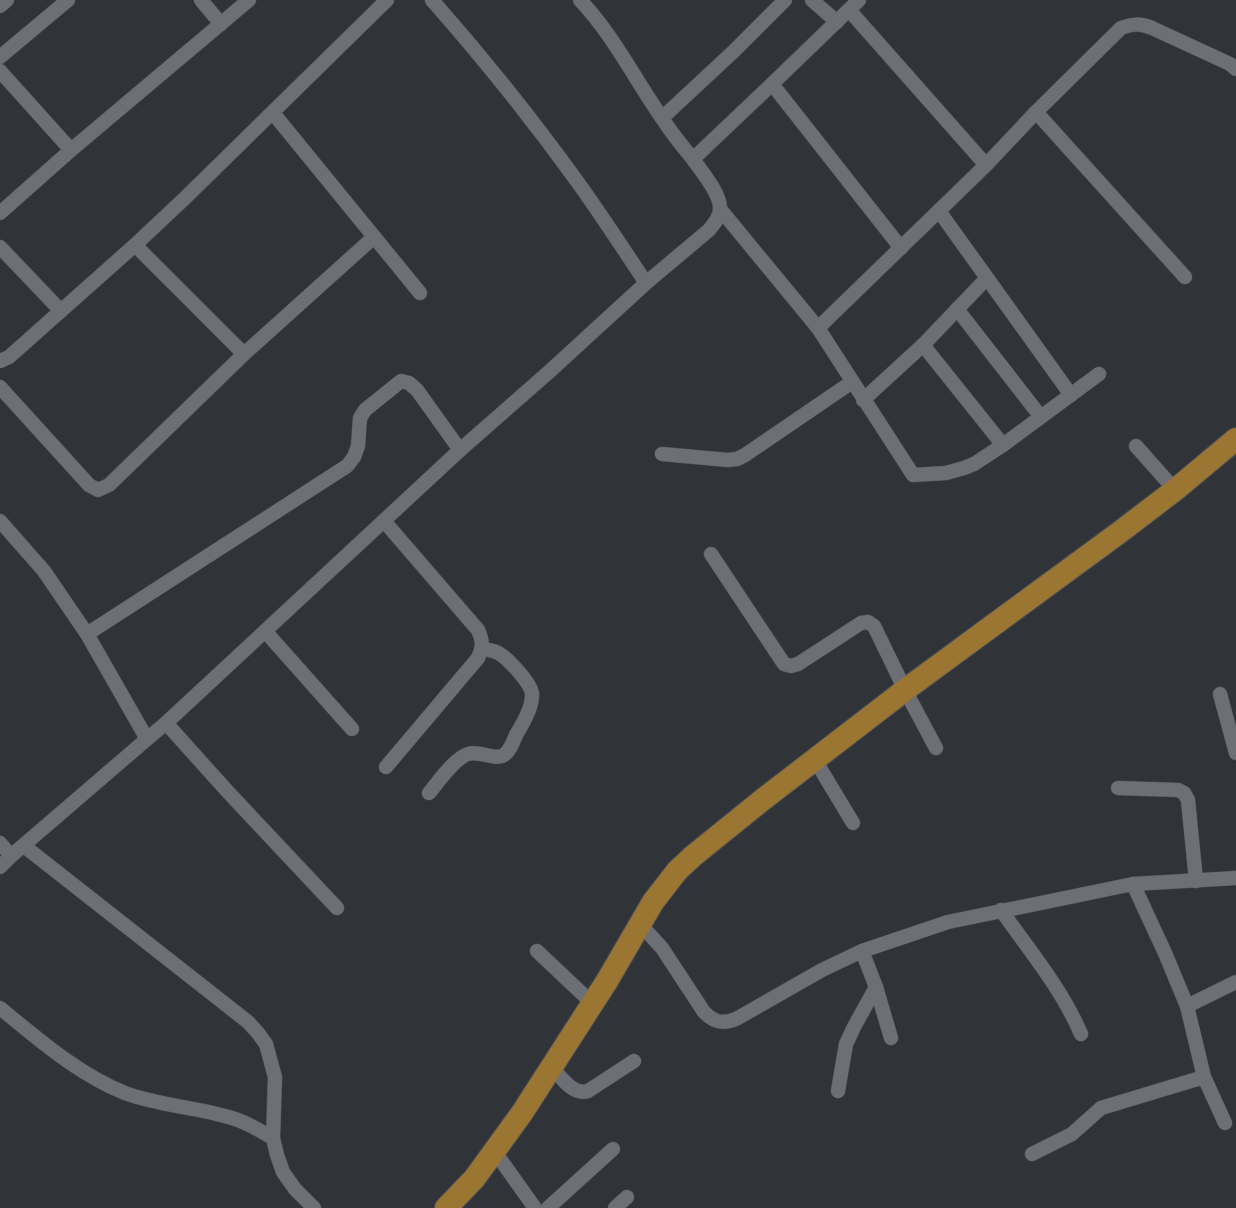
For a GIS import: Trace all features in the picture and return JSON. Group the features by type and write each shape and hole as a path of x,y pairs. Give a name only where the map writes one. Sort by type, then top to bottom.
{"main road":[{"path":"446,1208 474,1179 522,1113 613,971 640,924 677,871 761,801 905,690 1175,490 1236,439"}],"street":[{"path":"0,6 7,0"},
{"path":"0,57 68,0"},
{"path":"201,0 221,24"},
{"path":"0,213 249,0"},
{"path":"0,361 9,357 135,245 387,0"},
{"path":"432,0 524,111 579,185 646,283"},
{"path":"580,0 608,33 662,118 693,159 716,194 720,209 818,328 913,475 946,473 964,468 1003,445 1099,374"},
{"path":"662,118 785,0"},
{"path":"812,0 837,22"},
{"path":"693,159 854,5 986,165"},
{"path":"818,328 986,165 1121,28 1142,24 1152,27 1236,69"},
{"path":"0,71 71,150"},
{"path":"772,84 901,248"},
{"path":"1036,112 1185,277"},
{"path":"273,113 420,292"},
{"path":"0,867 166,723 460,450 646,283 709,230 716,221 720,209"},
{"path":"939,211 1071,395"},
{"path":"0,387 89,485 98,490 109,485 244,354 374,237"},
{"path":"135,245 244,354"},
{"path":"0,247 61,311"},
{"path":"863,400 923,345 987,278"},
{"path":"957,309 1041,417"},
{"path":"923,345 1003,445"},
{"path":"87,634 346,466 354,457 358,446 360,418 365,410 401,381 409,383 417,390 460,450"},
{"path":"662,454 737,459 852,382"},
{"path":"1136,446 1175,490"},
{"path":"0,521 44,571 87,634 147,740"},
{"path":"384,521 477,630 482,640 482,649 478,658 386,767"},
{"path":"711,554 784,664 791,666 798,664 861,623 868,622 873,626 936,748"},
{"path":"266,631 352,729"},
{"path":"429,793 451,766 468,754 503,756 531,705 532,692 529,684 497,652 482,649"},
{"path":"1220,694 1236,753"},
{"path":"166,723 337,908"},
{"path":"815,760 853,824"},
{"path":"1118,788 1178,790 1184,794 1188,800 1196,880"},
{"path":"0,843 11,856"},
{"path":"24,846 248,1022 258,1033 266,1044 275,1077 273,1138 277,1155 283,1172 295,1189 314,1208"},
{"path":"640,924 662,948 704,1012 710,1018 727,1022 822,970 862,951 948,922 1133,884 1196,880 1235,882"},
{"path":"1133,884 1187,1006 1204,1077 1225,1123"},
{"path":"1001,910 1063,999 1081,1034"},
{"path":"537,951 592,1003"},
{"path":"862,951 876,987 891,1038"},
{"path":"1187,1006 1236,982"},
{"path":"838,1091 846,1044 876,987"},
{"path":"0,1008 50,1048 101,1081 123,1092 233,1118 273,1138"},
{"path":"552,1067 572,1088 583,1092 634,1061"},
{"path":"1032,1154 1072,1134 1101,1108 1204,1077"},
{"path":"548,1208 613,1149"},
{"path":"495,1152 535,1208"},
{"path":"615,1208 627,1197"}]}
